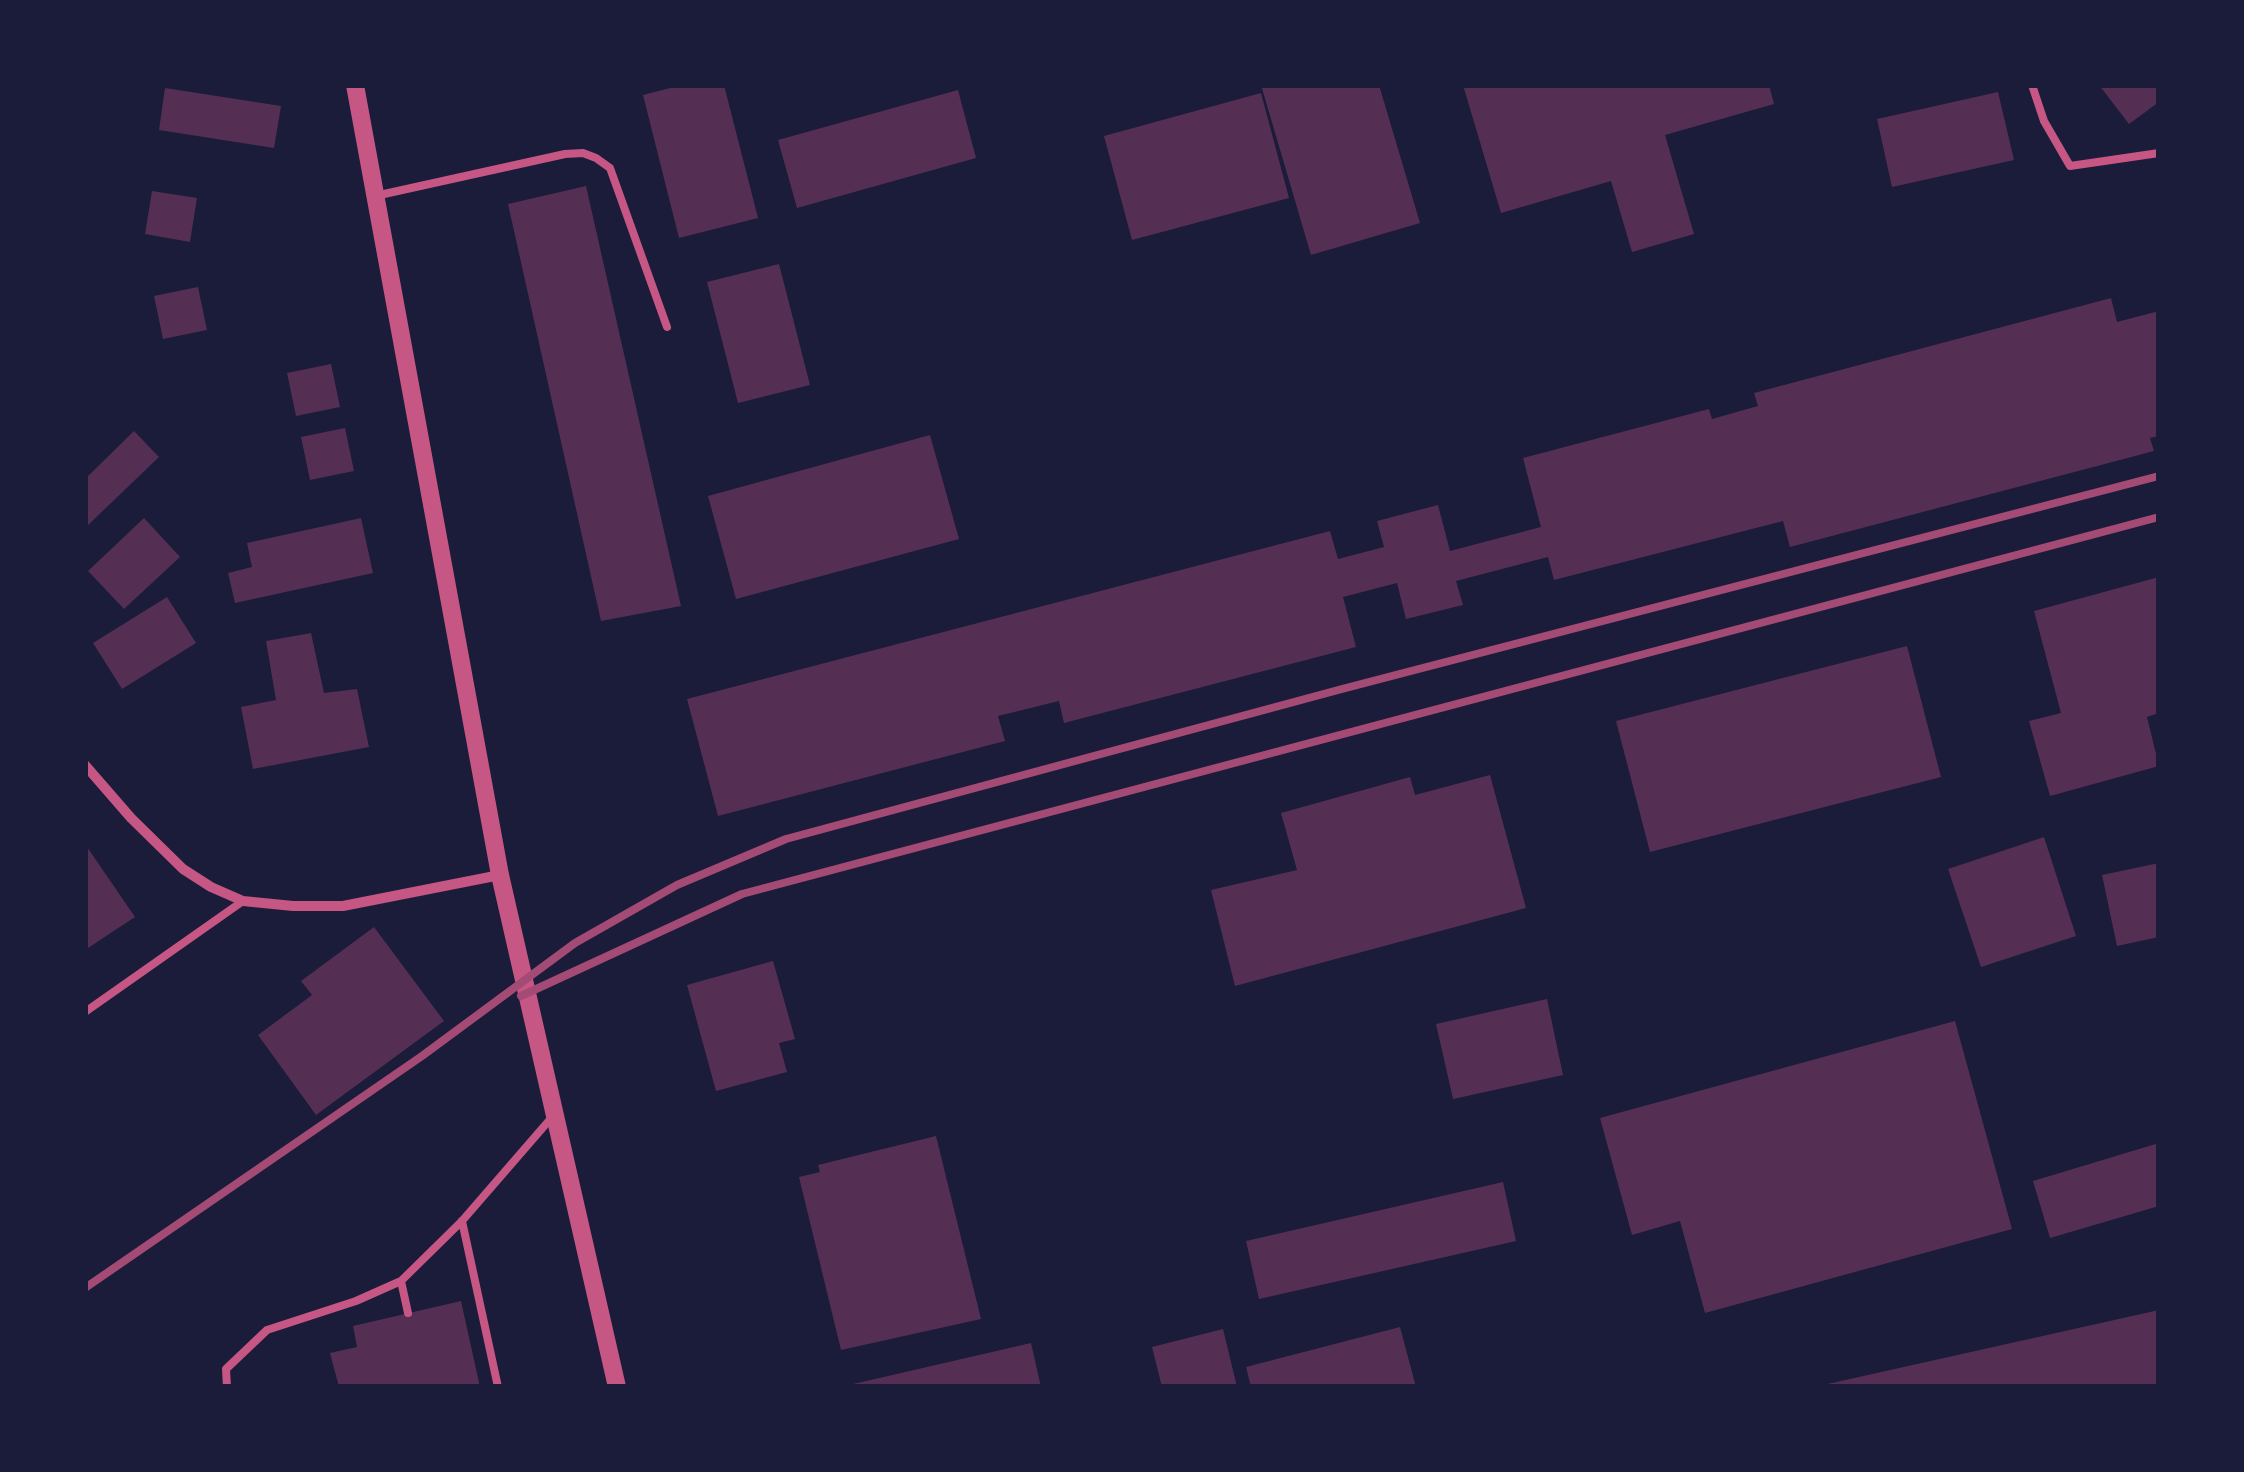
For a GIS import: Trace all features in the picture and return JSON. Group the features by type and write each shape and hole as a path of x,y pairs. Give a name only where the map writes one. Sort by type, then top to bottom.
{"street":[{"path":"355,85 500,875 617,1387"},
{"path":"85,765 183,869 243,901 343,906 500,875"}],"lane":[{"path":"2032,85 2044,121 2070,166 2159,153"},
{"path":"375,196 564,154 583,153 596,158 610,168 667,327"},
{"path":"85,1012 243,901"},
{"path":"227,1387 226,1369 267,1330 401,1282 462,1221 556,1113"},
{"path":"462,1221 498,1387"},
{"path":"401,1282 408,1313"}],"building":[{"path":"682,85 724,85 758,218 679,238 643,95"},
{"path":"1261,85 1379,85 1420,223 1311,255"},
{"path":"1463,85 1769,85 1774,104 1665,135 1694,234 1632,252 1611,181 1501,213"},
{"path":"2099,85 2159,85 2159,102 2129,124"},
{"path":"165,88 281,106 274,148 159,130"},
{"path":"958,90 976,158 797,208 778,140"},
{"path":"1998,92 2014,160 1892,187 1877,119"},
{"path":"1261,93 1289,198 1132,240 1104,136"},
{"path":"586,186 681,606 601,621 508,204"},
{"path":"152,191 197,198 190,242 145,234"},
{"path":"779,264 810,385 738,403 707,282"},
{"path":"198,287 207,330 163,339 154,296"},
{"path":"2111,298 2117,322 2159,311 2159,436 2150,438 2154,451 1790,547 1783,521 1554,580 1548,557 1456,581 1463,605 1406,619 1397,583 1343,597 1356,647 1064,723 1059,701 998,716 1005,741 718,816 687,699 1330,531 1338,559 1384,547 1377,521 1438,505 1450,551 1541,527 1523,458 1709,409 1712,419 1758,406 1754,393"},
{"path":"331,364 340,407 296,416 287,373"},
{"path":"345,428 354,471 310,480 301,437"},
{"path":"134,431 159,457 85,528 85,479"},
{"path":"930,435 959,539 736,599 708,496"},
{"path":"144,518 180,557 124,609 88,571"},
{"path":"361,518 373,573 235,603 228,573 252,567 247,543"},
{"path":"2159,577 2159,713 2147,717 2159,766 2050,796 2029,721 2061,713 2034,611"},
{"path":"167,597 196,643 122,689 93,643"},
{"path":"311,633 324,693 357,689 369,747 253,769 241,707 276,700 266,641"},
{"path":"1907,646 1941,777 1650,852 1616,721"},
{"path":"1490,775 1526,908 1235,986 1211,890 1297,870 1281,813 1410,777 1415,795"},
{"path":"2044,837 2076,936 1981,967 1948,869"},
{"path":"85,844 135,917 85,950"},
{"path":"2159,863 2159,937 2117,946 2102,875"},
{"path":"374,927 444,1021 316,1115 258,1035 312,995 301,981"},
{"path":"773,961 795,1039 779,1043 787,1072 716,1091 687,985"},
{"path":"1547,999 1563,1075 1453,1099 1436,1024"},
{"path":"1955,1021 2012,1229 1705,1313 1680,1221 1632,1235 1600,1118"},
{"path":"936,1136 981,1319 841,1350 799,1177 820,1172 818,1165"},
{"path":"2159,1143 2159,1206 2050,1238 2033,1181"},
{"path":"1503,1182 1516,1241 1259,1299 1246,1241"},
{"path":"461,1301 480,1387 339,1387 330,1353 357,1347 353,1326"},
{"path":"2159,1310 2159,1387 1823,1387 1823,1385"},
{"path":"1400,1327 1416,1387 1251,1387 1246,1367"},
{"path":"1223,1329 1237,1387 1162,1387 1152,1347"},
{"path":"1031,1343 1041,1387 849,1387 849,1385"}],"railway":[{"path":"85,1288 422,1056 575,943 677,885 786,839 2159,476"},
{"path":"521,996 742,894 2159,517"}]}
